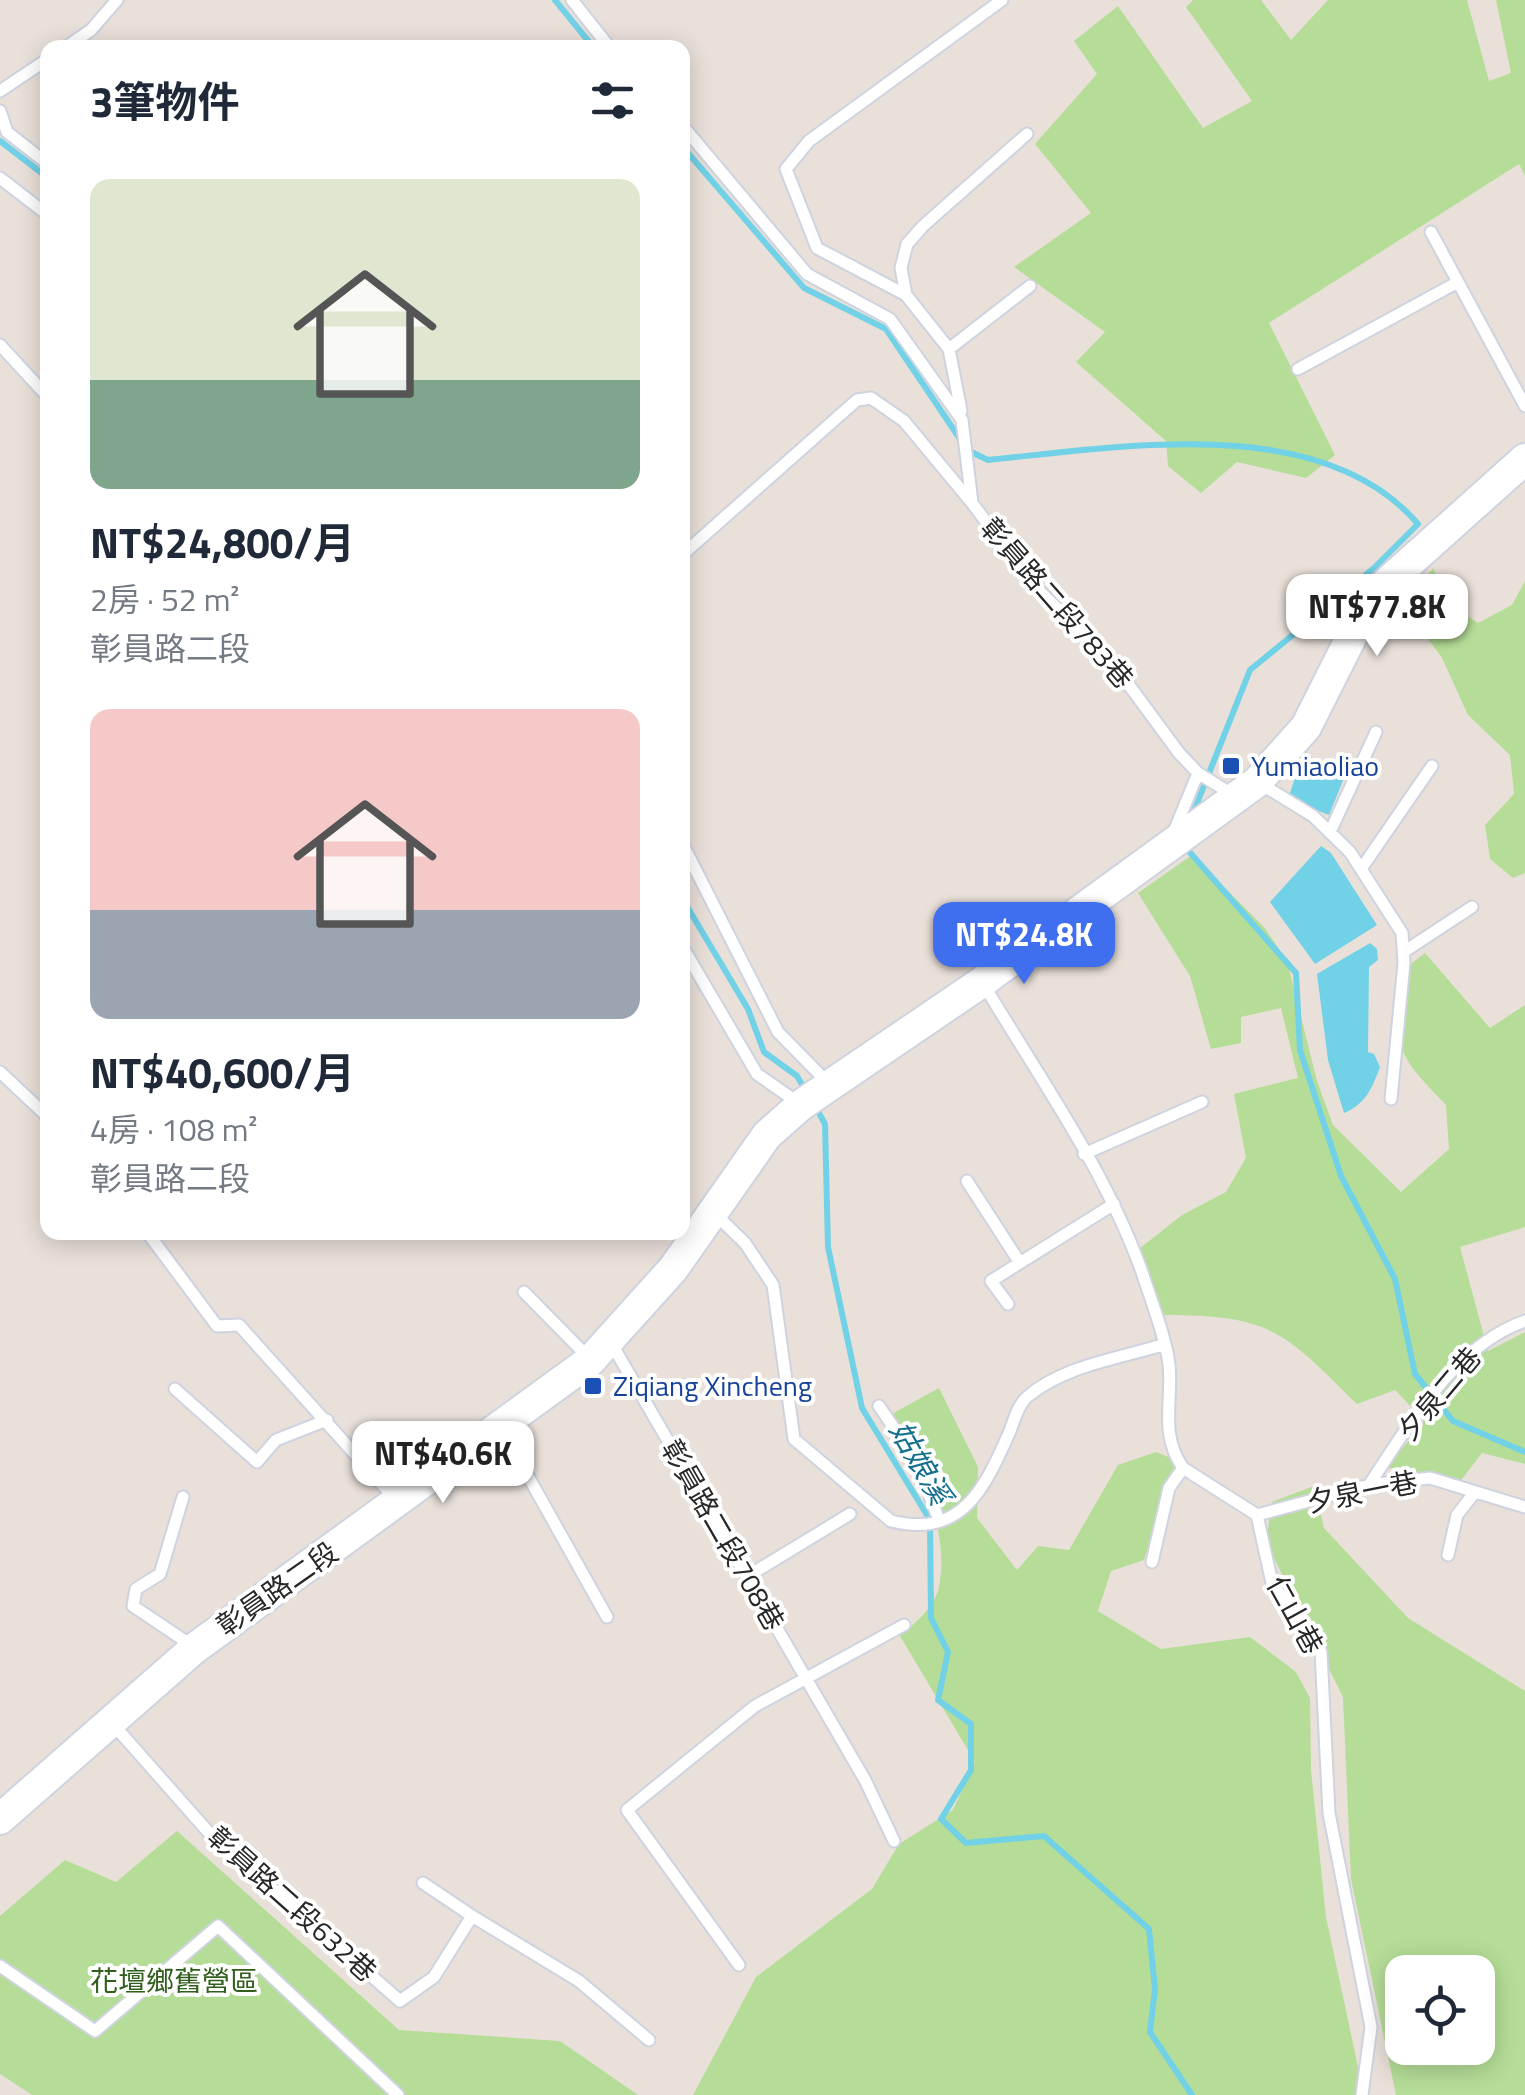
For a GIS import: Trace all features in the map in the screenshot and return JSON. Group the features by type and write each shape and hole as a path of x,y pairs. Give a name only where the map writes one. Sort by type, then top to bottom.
{"main road":[{"path":"828,1084 982,982 1248,790 1306,726 1372,596 1525,459"},
{"name":"彰員路二段","path":"0,1820 194,1648 398,1502 600,1350 673,1269 767,1134 828,1084"}],"lane":[{"path":"77,40 91,30 117,0"},
{"path":"572,0 604,40"},
{"path":"962,420 949,349 906,296 817,248 786,168 809,141 1002,0"},
{"path":"0,91 40,64"},
{"path":"0,111 8,132 40,158"},
{"path":"906,296 901,268 907,244 1027,134"},
{"name":"彰員路二段783巷","path":"690,135 807,274 890,319 962,420 972,504 1036,588 1109,658 1198,773 1248,790 1330,832 1361,869 1402,933 1405,951"},
{"path":"0,178 40,209"},
{"path":"1431,232 1525,406"},
{"path":"1298,369 1458,282"},
{"path":"949,349 1030,286"},
{"path":"0,345 40,388"},
{"path":"690,548 857,400 871,398 904,421 972,504"},
{"path":"1330,832 1376,732"},
{"path":"1361,869 1432,766"},
{"path":"1186,832 1198,773"},
{"path":"690,859 778,1032 828,1084"},
{"path":"1391,1099 1405,951 1472,907"},
{"path":"690,960 757,1074 802,1105"},
{"path":"982,982 1114,1204 1141,1271 1169,1362 1166,1431 1182,1468 1257,1515"},
{"path":"0,1072 40,1110"},
{"path":"1084,1154 1202,1102"},
{"path":"967,1180 1020,1264"},
{"path":"1008,1304 991,1281 1114,1204"},
{"path":"713,1212 745,1243 773,1284 794,1438 867,1506 891,1522 910,1526 958,1516 985,1486 1024,1400 1064,1374 1162,1345"},
{"path":"153,1240 217,1326 239,1325 398,1502"},
{"name":"彰員路二段708巷","path":"524,1292 600,1350 748,1576 894,1841"},
{"name":"夕泉二巷","path":"1369,1485 1425,1405 1480,1342 1525,1321"},
{"path":"175,1389 256,1462 276,1440 327,1420"},
{"path":"879,1406 916,1460 939,1520"},
{"path":"499,1424 607,1617"},
{"path":"1152,1562 1169,1488 1182,1468"},
{"name":"夕泉一巷","path":"1257,1515 1369,1485 1430,1478 1525,1507"},
{"path":"1448,1555 1457,1515 1475,1492"},
{"path":"183,1497 160,1574 136,1589 133,1606 194,1648"},
{"path":"748,1576 850,1514"},
{"name":"仁山巷","path":"1257,1515 1272,1582 1320,1652 1329,1812 1371,2027 1362,2095"},
{"path":"740,1965 627,1810 755,1706 904,1625"},
{"name":"彰員路二段632巷","path":"110,1721 210,1834 400,2001 434,1977 472,1916"},
{"path":"423,1883 579,1981 649,2040"},
{"path":"0,1966 94,2031 218,1926 398,2095"}],"green space":[{"path":"1193,0 1261,0 1291,40 1328,0 1467,0 1489,81 1511,73 1496,0 1525,0 1525,176 1519,164 1269,323 1335,455 1306,478 1237,462 1201,493 1168,466 1166,441 1076,362 1105,332 1014,267 1091,213 1035,144 1097,74 1074,41 1118,6 1203,128 1252,101 1186,7"},
{"path":"1433,568 1450,604 1478,623 1512,605 1525,581 1525,873 1513,878 1490,859 1485,825 1514,794 1510,755 1468,715 1442,658 1405,607"},
{"path":"1192,855 1264,927 1287,961 1317,1081 1333,1125 1401,1192 1449,1149 1446,1105 1416,1072 1401,1046 1398,1015 1403,970 1425,953 1490,1028 1525,1005 1525,1227 1460,1247 1488,1351 1525,1332 1525,1464 1482,1453 1452,1492 1385,1466 1423,1426 1423,1419 1395,1390 1357,1404 1311,1359 1273,1332 1229,1319 1164,1315 1139,1249 1182,1215 1226,1192 1246,1158 1234,1094 1298,1078 1281,1008 1241,1017 1241,1043 1211,1049 1190,976 1138,893"},
{"path":"939,1388 978,1467 977,1518 1017,1570 1038,1546 1069,1550 1118,1465 1156,1452 1176,1460 1144,1560 1111,1571 1098,1611 1161,1649 1250,1637 1296,1672 1310,1698 1311,1770 1326,1917 1364,2095 693,2095 756,1977 872,1889 899,1844 953,1810 975,1762 900,1636 924,1614 939,1587 940,1541 928,1498 888,1416"},
{"path":"1314,1486 1324,1528 1408,1618 1525,1691 1525,2095 1396,2095 1390,2065 1495,2065 1495,1955 1385,1955 1385,2042 1351,1879 1343,1697 1266,1542 1272,1502"},
{"name":"花壇鄉舊營區","path":"177,1831 399,2030 560,2041 638,2095 32,2095 0,2074 0,1916 65,1860 116,1882"}],"water":[{"path":"1301,760 1344,778 1329,815 1298,803 1290,793"},
{"path":"1321,846 1331,853 1377,925 1315,964 1270,902"},
{"path":"1370,943 1377,949 1378,960 1369,967 1368,1052 1374,1054 1380,1067 1363,1100 1344,1113 1328,1060 1317,974"}],"waterway":[{"path":"555,0 588,40"},
{"name":"姑娘溪","path":"0,141 40,172"},
{"path":"690,155 804,288 886,329 960,439"},
{"path":"967,450 988,460 1156,445 1216,445 1274,451 1329,464 1377,488 1418,524 1374,568 1250,670 1192,816"},
{"path":"1186,848 1296,973 1300,1050 1341,1176 1395,1279 1415,1374 1453,1421 1525,1452"},
{"name":"姑娘溪","path":"690,911 748,1009 764,1052 797,1076 807,1093"},
{"name":"姑娘溪","path":"816,1108 825,1124 828,1247 862,1408 930,1520 931,1618 948,1652 938,1700 971,1724 971,1770 941,1819 966,1843 1044,1836 1149,1929 1155,1989 1150,2032 1192,2095"}],"place":[{"name":"Yumiaoliao","path":"1231,766"},
{"name":"Ziqiang Xincheng","path":"593,1386"}]}
